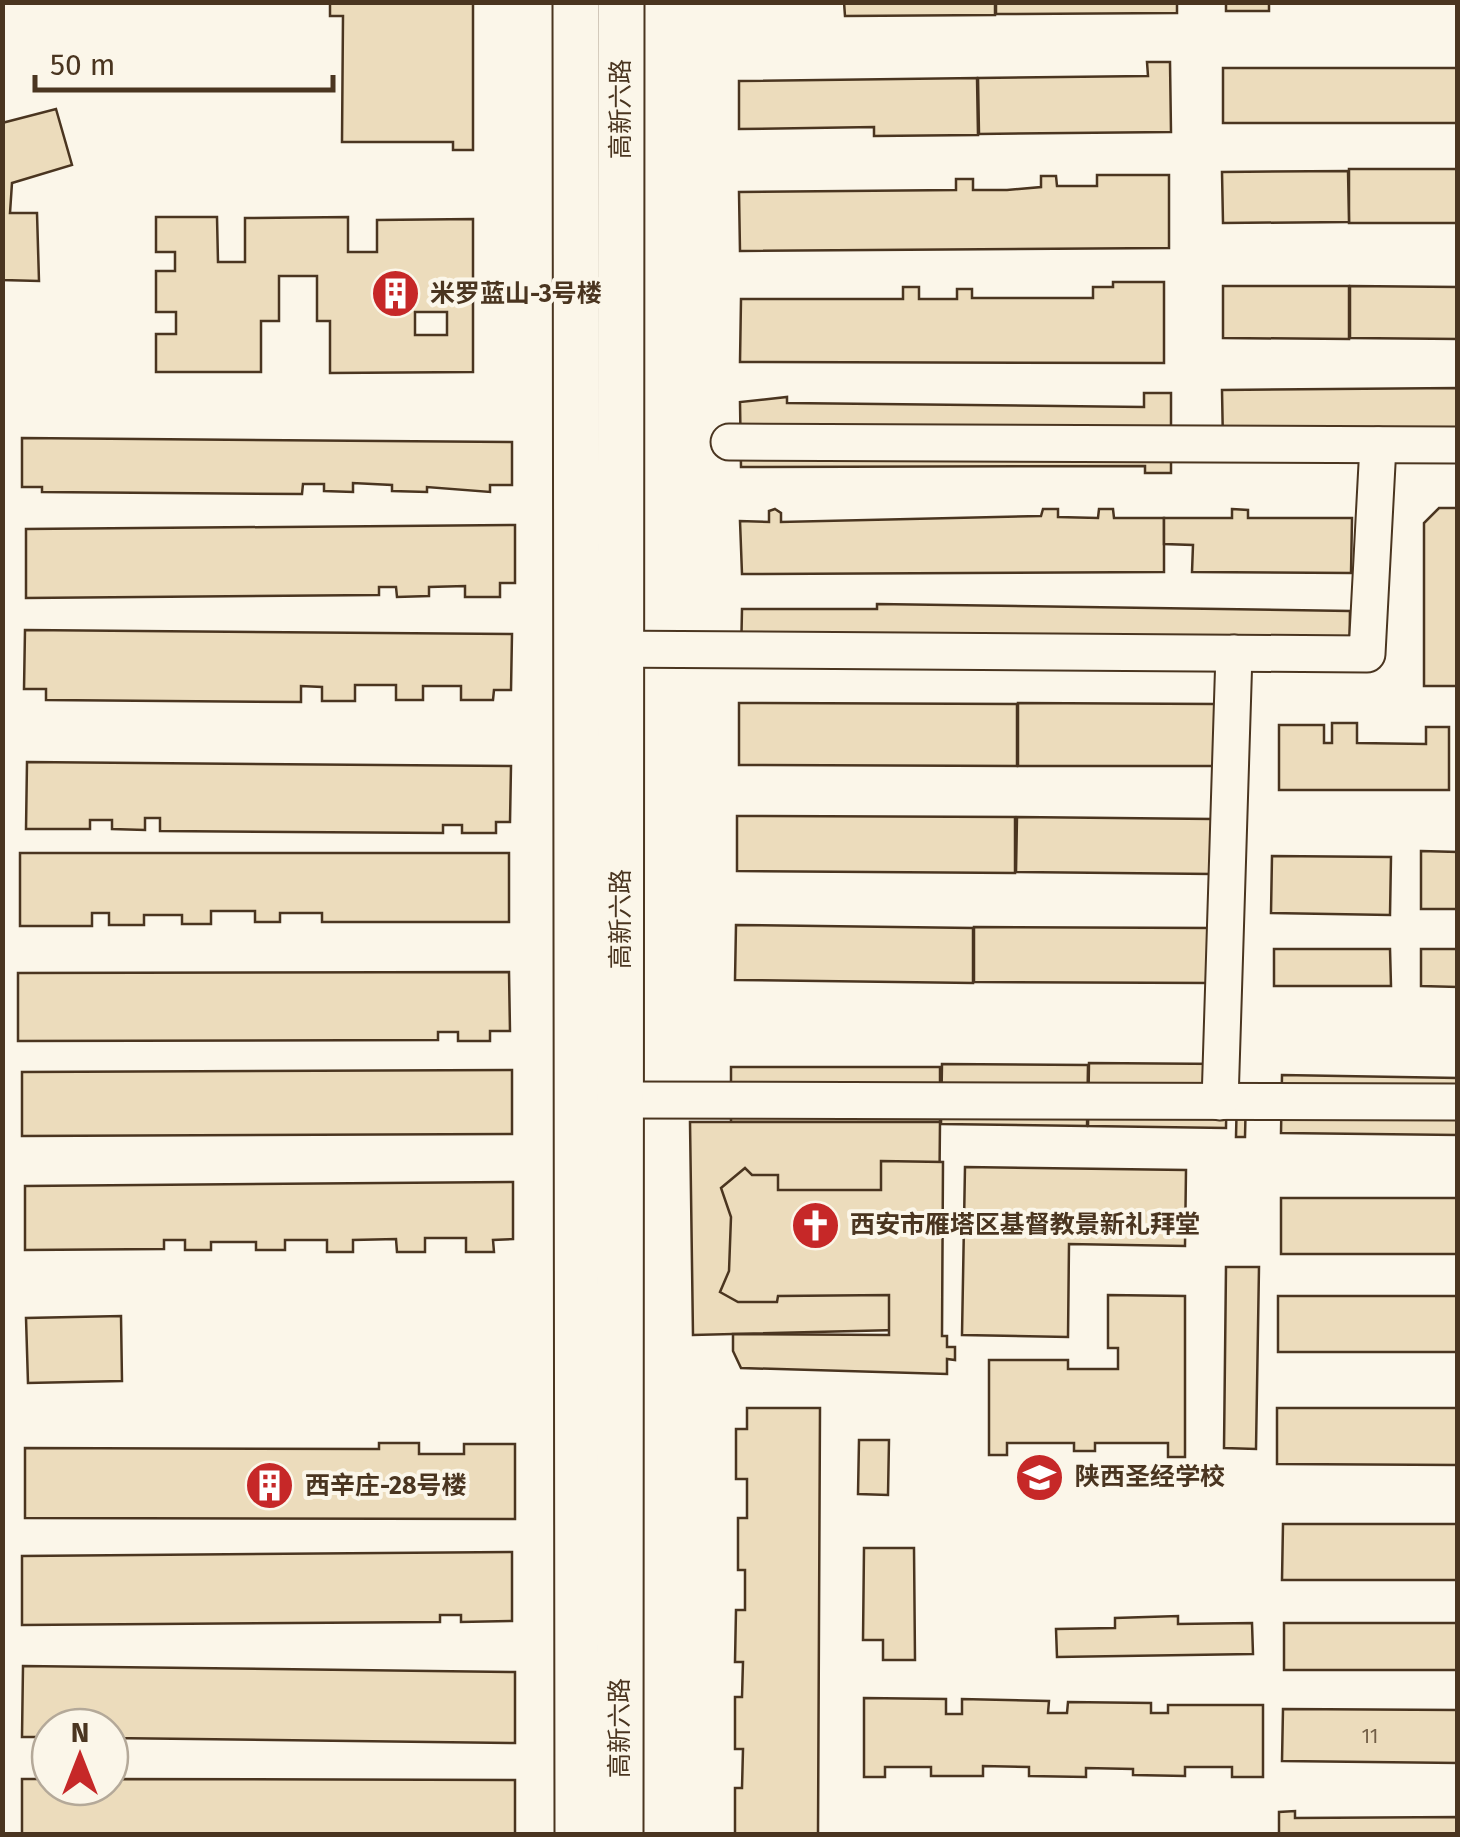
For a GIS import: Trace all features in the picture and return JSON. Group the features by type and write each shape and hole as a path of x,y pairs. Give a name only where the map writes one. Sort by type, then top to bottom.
{"street":[{"name":"高新六路","path":"576,2 620,1100 620,1834"},
{"name":"高新六路","path":"578,1834 599,650 621,2"},
{"path":"729,442 1458,445"},
{"path":"599,650 1367,654 1378,445"},
{"path":"1220,1102 1234,653"},
{"path":"620,1100 1458,1102"}],"building":[{"path":"330,2 473,2 473,150 453,150 453,142 342,142 343,16 330,16"},
{"path":"844,2 995,2 995,15 845,16"},
{"path":"996,2 1177,2 1177,13 996,14"},
{"path":"1226,2 1269,2 1269,11 1226,11"},
{"path":"1147,62 1170,62 1171,132 979,134 978,78 1148,76"},
{"path":"1223,68 1458,68 1458,123 1223,123"},
{"path":"977,78 978,135 874,136 874,127 739,129 739,81"},
{"path":"56,109 72,165 12,183 10,213 37,213 39,281 2,280 2,123"},
{"path":"1349,169 1458,169 1458,223 1349,223"},
{"path":"1348,171 1349,222 1223,223 1222,172"},
{"path":"1097,175 1169,175 1169,248 740,251 739,192 956,190 956,179 973,179 973,190 1007,190 1041,187 1041,176 1056,176 1057,186 1097,186"},
{"name":"米罗蓝山-3号楼","path":"156,217 217,217 218,262 245,262 245,218 348,217 348,252 377,252 377,220 473,219 473,372 330,373 330,321 317,321 317,276 279,276 279,321 261,321 261,372 156,372 156,334 176,334 176,312 156,312 156,271 175,271 175,252 156,252","holes":["415,312 447,312 447,335 415,335"]},
{"path":"1113,282 1164,282 1164,363 740,362 741,299 903,299 903,287 919,287 919,299 957,299 957,289 972,289 972,298 1093,298 1093,287 1113,287"},
{"path":"1223,286 1349,286 1349,339 1223,338"},
{"path":"1350,286 1458,287 1458,339 1350,338"},
{"path":"1458,388 1458,442 1223,444 1222,390"},
{"path":"1144,393 1171,393 1171,473 1145,473 1145,466 741,467 740,402 787,397 787,403 1144,407"},
{"path":"22,438 512,442 512,485 490,485 490,492 427,487 427,492 392,491 392,485 353,483 353,492 324,491 324,484 303,484 302,494 42,492 42,487 22,487"},
{"path":"1439,508 1458,508 1458,686 1424,686 1424,523"},
{"path":"1043,509 1058,509 1058,517 1098,518 1099,509 1113,509 1114,518 1164,518 1164,572 742,574 740,521 769,522 769,511 781,513 781,522 1041,516"},
{"path":"1232,509 1248,510 1248,518 1352,518 1351,573 1192,572 1193,545 1164,544 1164,518 1232,518"},
{"path":"515,525 515,583 500,583 500,597 465,597 465,586 429,587 429,596 397,597 396,587 379,587 379,595 26,598 26,529"},
{"path":"877,604 1350,611 1349,667 741,658 742,609 877,609"},
{"path":"25,630 512,634 511,690 494,690 493,700 461,700 461,686 423,686 423,700 396,700 396,685 355,685 355,701 322,701 322,687 301,686 301,702 46,700 46,689 24,689"},
{"path":"739,703 1017,704 1017,766 739,765"},
{"path":"1018,703 1216,704 1216,766 1018,766"},
{"path":"1332,723 1357,723 1357,743 1426,744 1426,727 1449,727 1449,790 1279,790 1279,725 1324,725 1324,743 1332,743"},
{"path":"27,762 511,766 510,822 496,822 496,833 462,833 462,825 443,825 443,833 160,831 160,818 145,818 145,830 112,829 112,820 90,820 90,829 26,829"},
{"path":"737,816 1015,817 1015,873 737,871"},
{"path":"1017,817 1212,819 1212,874 1016,872"},
{"path":"1421,851 1458,852 1458,909 1421,909"},
{"path":"20,853 509,853 509,922 322,922 322,913 280,913 280,922 255,922 255,911 211,911 211,924 182,924 182,915 144,915 144,925 109,925 109,913 92,913 92,926 20,926"},
{"path":"1272,856 1391,857 1390,915 1271,913"},
{"path":"736,925 973,928 973,983 735,980"},
{"path":"974,927 1213,928 1212,983 974,982"},
{"path":"1274,949 1390,949 1391,986 1274,986"},
{"path":"1421,949 1458,949 1458,987 1421,986"},
{"path":"509,972 510,1031 490,1031 490,1041 458,1041 458,1032 438,1032 438,1040 18,1041 18,973"},
{"path":"1089,1063 1227,1064 1226,1128 1088,1126"},
{"path":"942,1064 1088,1065 1087,1126 941,1124"},
{"path":"731,1067 940,1067 940,1122 731,1122"},
{"path":"512,1070 512,1134 22,1136 22,1072"},
{"path":"1282,1075 1458,1078 1458,1135 1281,1133"},
{"path":"1237,1093 1246,1093 1245,1137 1236,1137"},
{"name":"西安市雁塔区基督教景新礼拜堂","path":"690,1122 940,1122 938,1329 693,1335"},
{"path":"881,1161 943,1162 942,1336 947,1336 947,1347 955,1347 955,1360 947,1359 947,1374 741,1368 733,1351 733,1334 889,1335 889,1295 778,1296 777,1302 738,1302 720,1292 729,1271 731,1217 721,1188 745,1168 752,1175 778,1175 778,1190 881,1190"},
{"path":"965,1167 1186,1170 1185,1246 1069,1244 1068,1337 962,1335"},
{"path":"513,1182 513,1239 493,1240 494,1252 466,1252 466,1238 425,1238 425,1252 397,1252 396,1239 353,1240 353,1252 327,1252 327,1240 285,1240 285,1250 256,1250 256,1242 211,1242 211,1250 185,1250 185,1240 164,1240 164,1249 25,1250 25,1186"},
{"path":"1281,1198 1458,1198 1458,1254 1281,1254"},
{"path":"1226,1267 1259,1267 1256,1449 1224,1448"},
{"path":"1108,1295 1185,1296 1185,1457 1168,1457 1168,1443 1095,1443 1095,1451 1074,1451 1074,1443 1007,1443 1007,1455 989,1455 989,1360 1068,1360 1068,1369 1118,1369 1118,1348 1108,1348"},
{"path":"1278,1296 1458,1296 1458,1352 1278,1352"},
{"path":"121,1316 122,1381 28,1383 26,1318"},
{"path":"747,1408 820,1408 818,1834 735,1834 735,1788 742,1788 743,1749 735,1749 735,1697 742,1697 743,1662 735,1662 736,1610 745,1610 745,1570 738,1570 738,1518 747,1518 747,1479 736,1479 736,1429 747,1429"},
{"path":"1277,1408 1458,1408 1458,1465 1277,1464"},
{"path":"859,1440 889,1440 888,1495 858,1494"},
{"name":"西辛庄-28号楼","path":"379,1443 419,1443 419,1454 464,1454 464,1444 515,1444 515,1519 25,1518 25,1448 379,1449"},
{"path":"1283,1524 1458,1524 1458,1580 1282,1580"},
{"path":"864,1548 914,1548 915,1660 883,1660 883,1640 863,1640"},
{"path":"512,1552 512,1621 461,1622 461,1615 440,1615 440,1622 22,1625 22,1556"},
{"path":"1178,1616 1178,1624 1252,1623 1253,1654 1057,1657 1056,1629 1115,1628 1115,1618"},
{"path":"1284,1623 1458,1623 1458,1670 1284,1670"},
{"path":"23,1666 515,1672 515,1743 130,1738 130,1707 30,1707 30,1737 22,1737"},
{"path":"864,1698 946,1699 946,1714 962,1714 962,1699 1049,1701 1048,1713 1067,1713 1068,1702 1151,1703 1151,1713 1168,1713 1168,1705 1263,1705 1263,1777 1232,1777 1232,1767 1185,1767 1185,1776 1133,1775 1133,1769 1086,1768 1086,1777 1029,1776 1029,1767 983,1766 983,1776 931,1776 931,1767 885,1767 885,1777 864,1777"},
{"path":"1283,1709 1458,1710 1458,1763 1282,1761"},
{"path":"22,1779 30,1779 30,1807 130,1807 130,1779 515,1780 515,1834 22,1834"},
{"path":"1295,1811 1295,1818 1458,1817 1458,1834 1279,1834 1279,1812"}],"place":[{"name":"米罗蓝山-3号楼","path":"395,294"},
{"name":"西安市雁塔区基督教景新礼拜堂","path":"815,1225"},
{"name":"陕西圣经学校","path":"1040,1477"},
{"name":"西辛庄-28号楼","path":"270,1486"}]}
